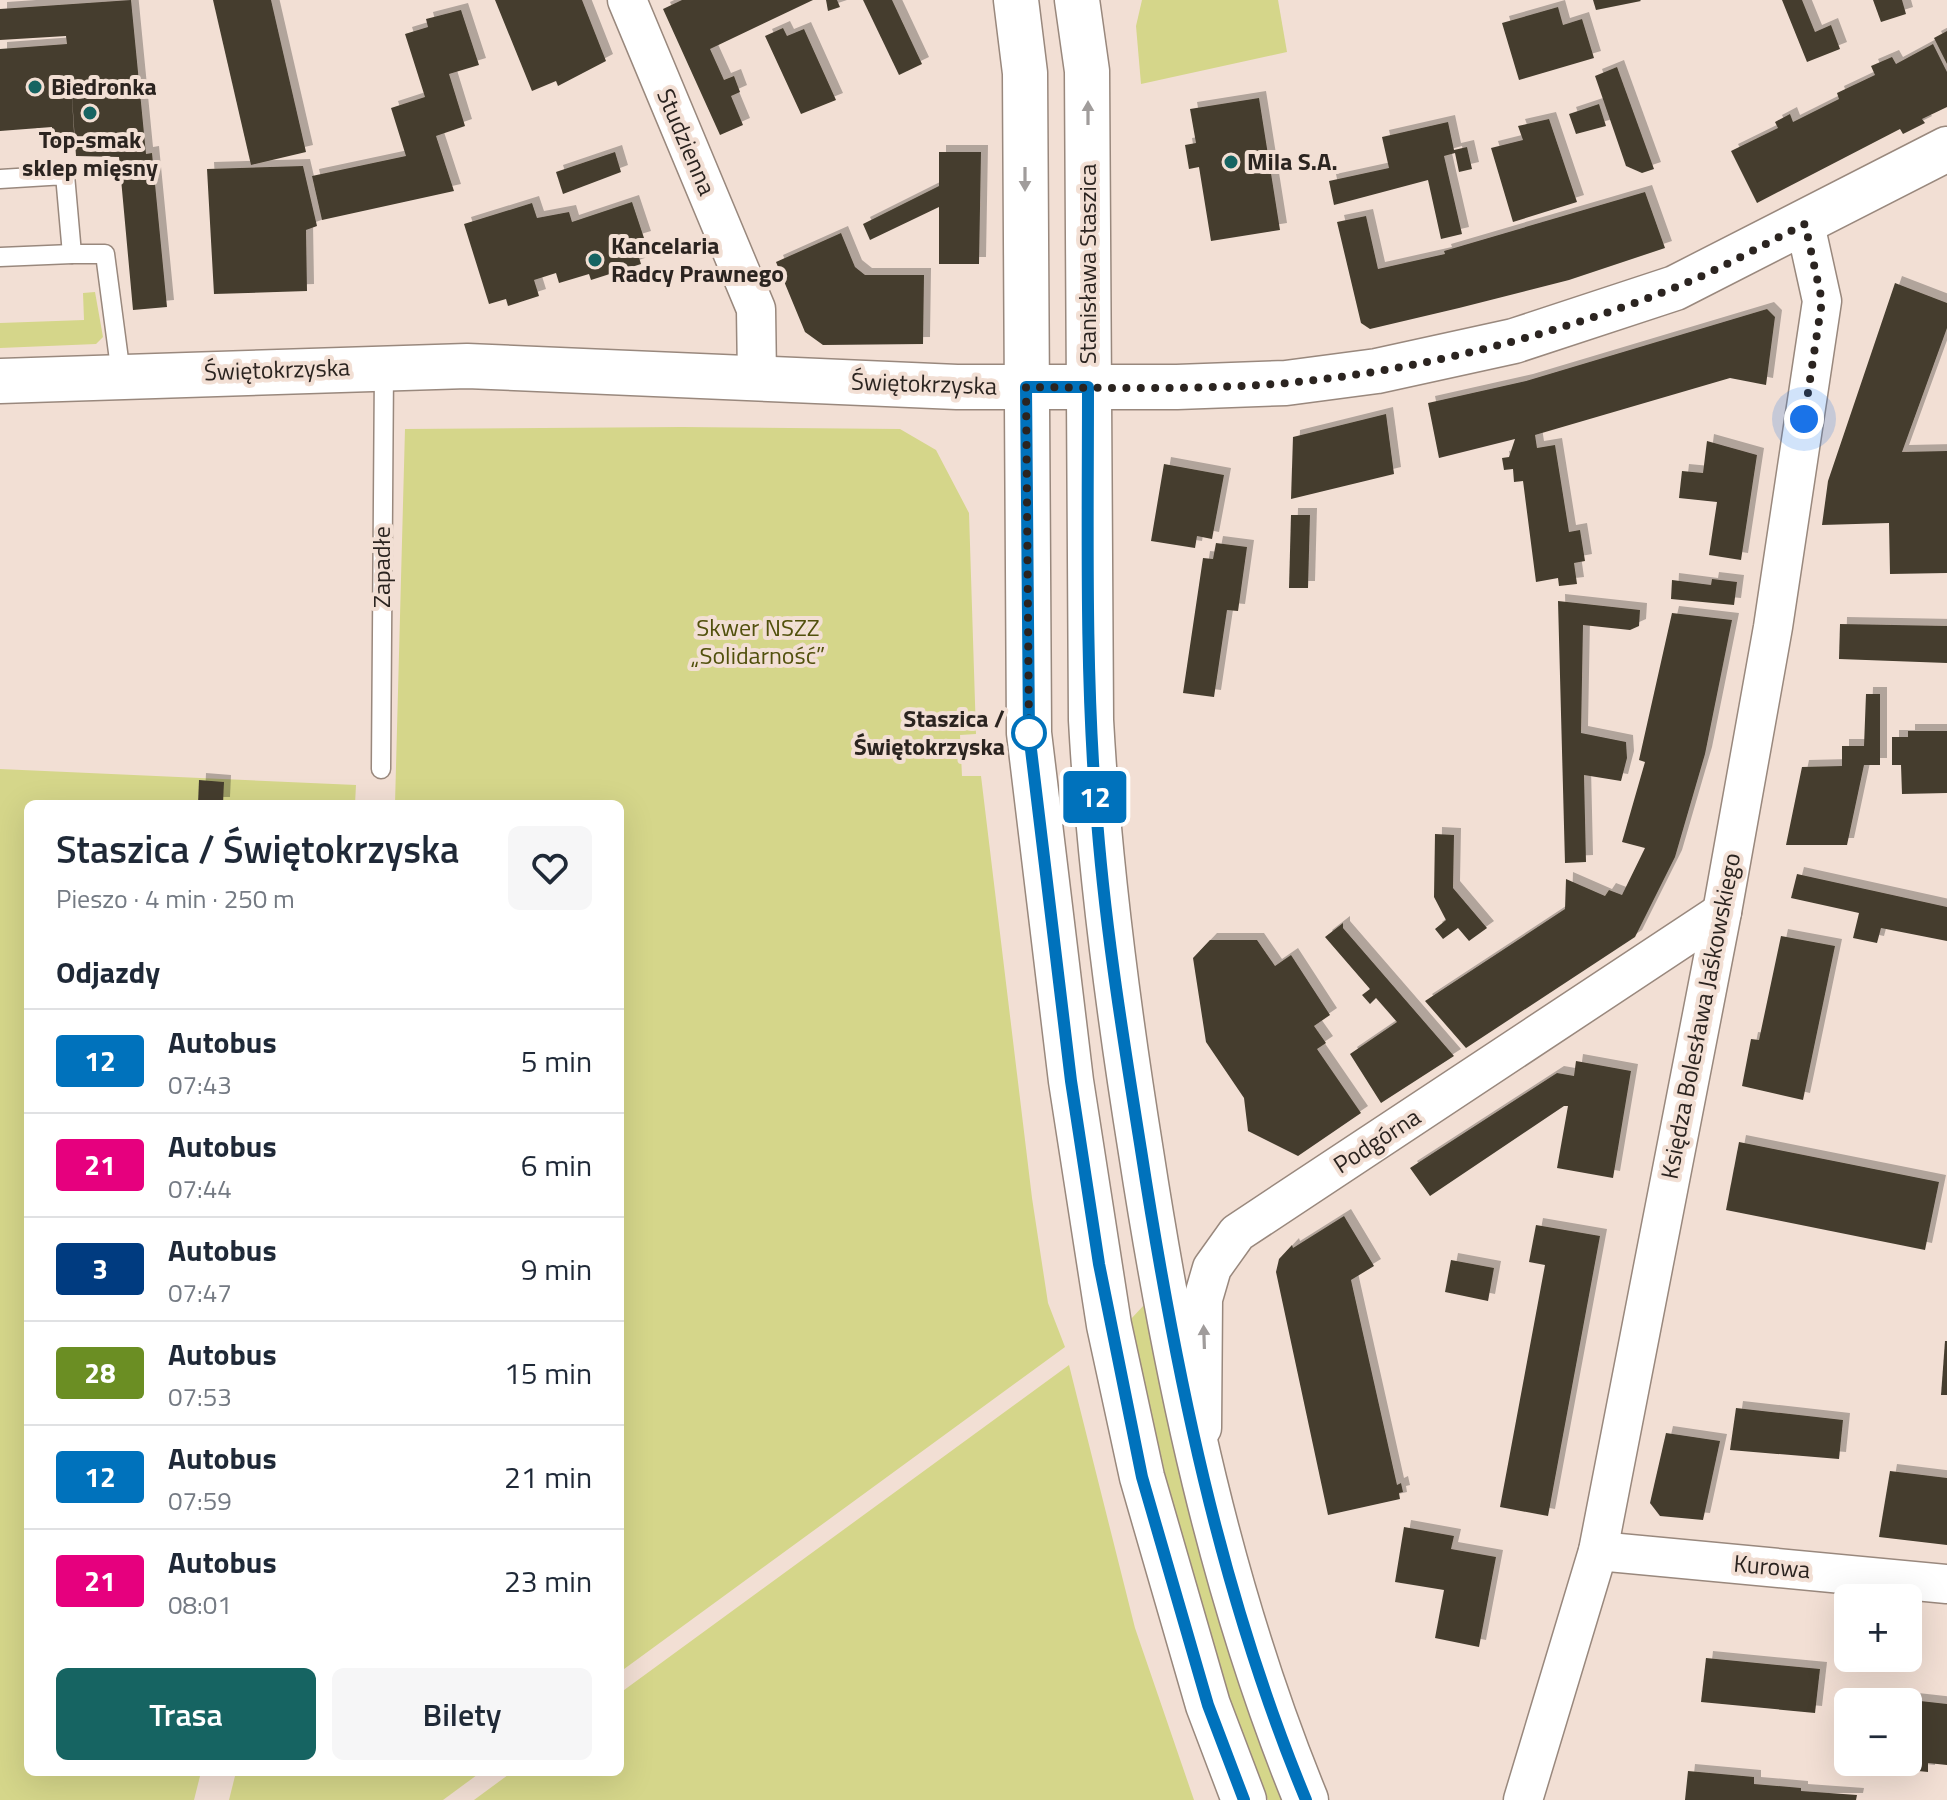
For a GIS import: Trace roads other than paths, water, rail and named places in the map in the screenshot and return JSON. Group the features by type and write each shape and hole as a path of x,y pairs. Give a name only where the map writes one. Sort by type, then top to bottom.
{"main road":[{"path":"1016,0 1025,73 1029,733 1071,1081 1106,1310 1142,1477 1208,1705 1244,1800"},
{"name":"Stanisława Staszica","path":"1077,0 1087,71 1091,720 1096,809 1128,1071 1160,1275 1201,1471 1247,1631 1306,1800"},
{"name":"Świętokrzyska","path":"0,381 384,366 1026,387 1286,383 1377,371 1514,341 1675,288 1947,149"}],"street":[{"name":"Studzienna","path":"627,0 756,309 757,377"},
{"name":"Księdza Bolesława Jaśkowskiego","path":"1523,1800 1598,1551 1722,912 1773,627 1822,301 1805,224"},
{"name":"Podgórna","path":"1201,1471 1203,1299 1212,1268 1237,1233 1722,912"},
{"name":"Kurowa","path":"1598,1551 1947,1584"}],"lane":[{"path":"0,179 65,175 72,254"},
{"path":"0,257 105,254 121,375"},
{"name":"Zapadłe","path":"381,769 384,366"}],"place":[{"name":"Biedronka","path":"35,87"},
{"name":"Top-smak sklep mięsny","path":"90,113"},
{"name":"Mila S.A.","path":"1231,162"},
{"name":"Kancelaria Radcy Prawnego","path":"595,260"},
{"name":"Staszica / Świętokrzyska","path":"1029,733"}],"park label":[{"name":"Skwer NSZZ „Solidarność”","path":"758,642"}]}
